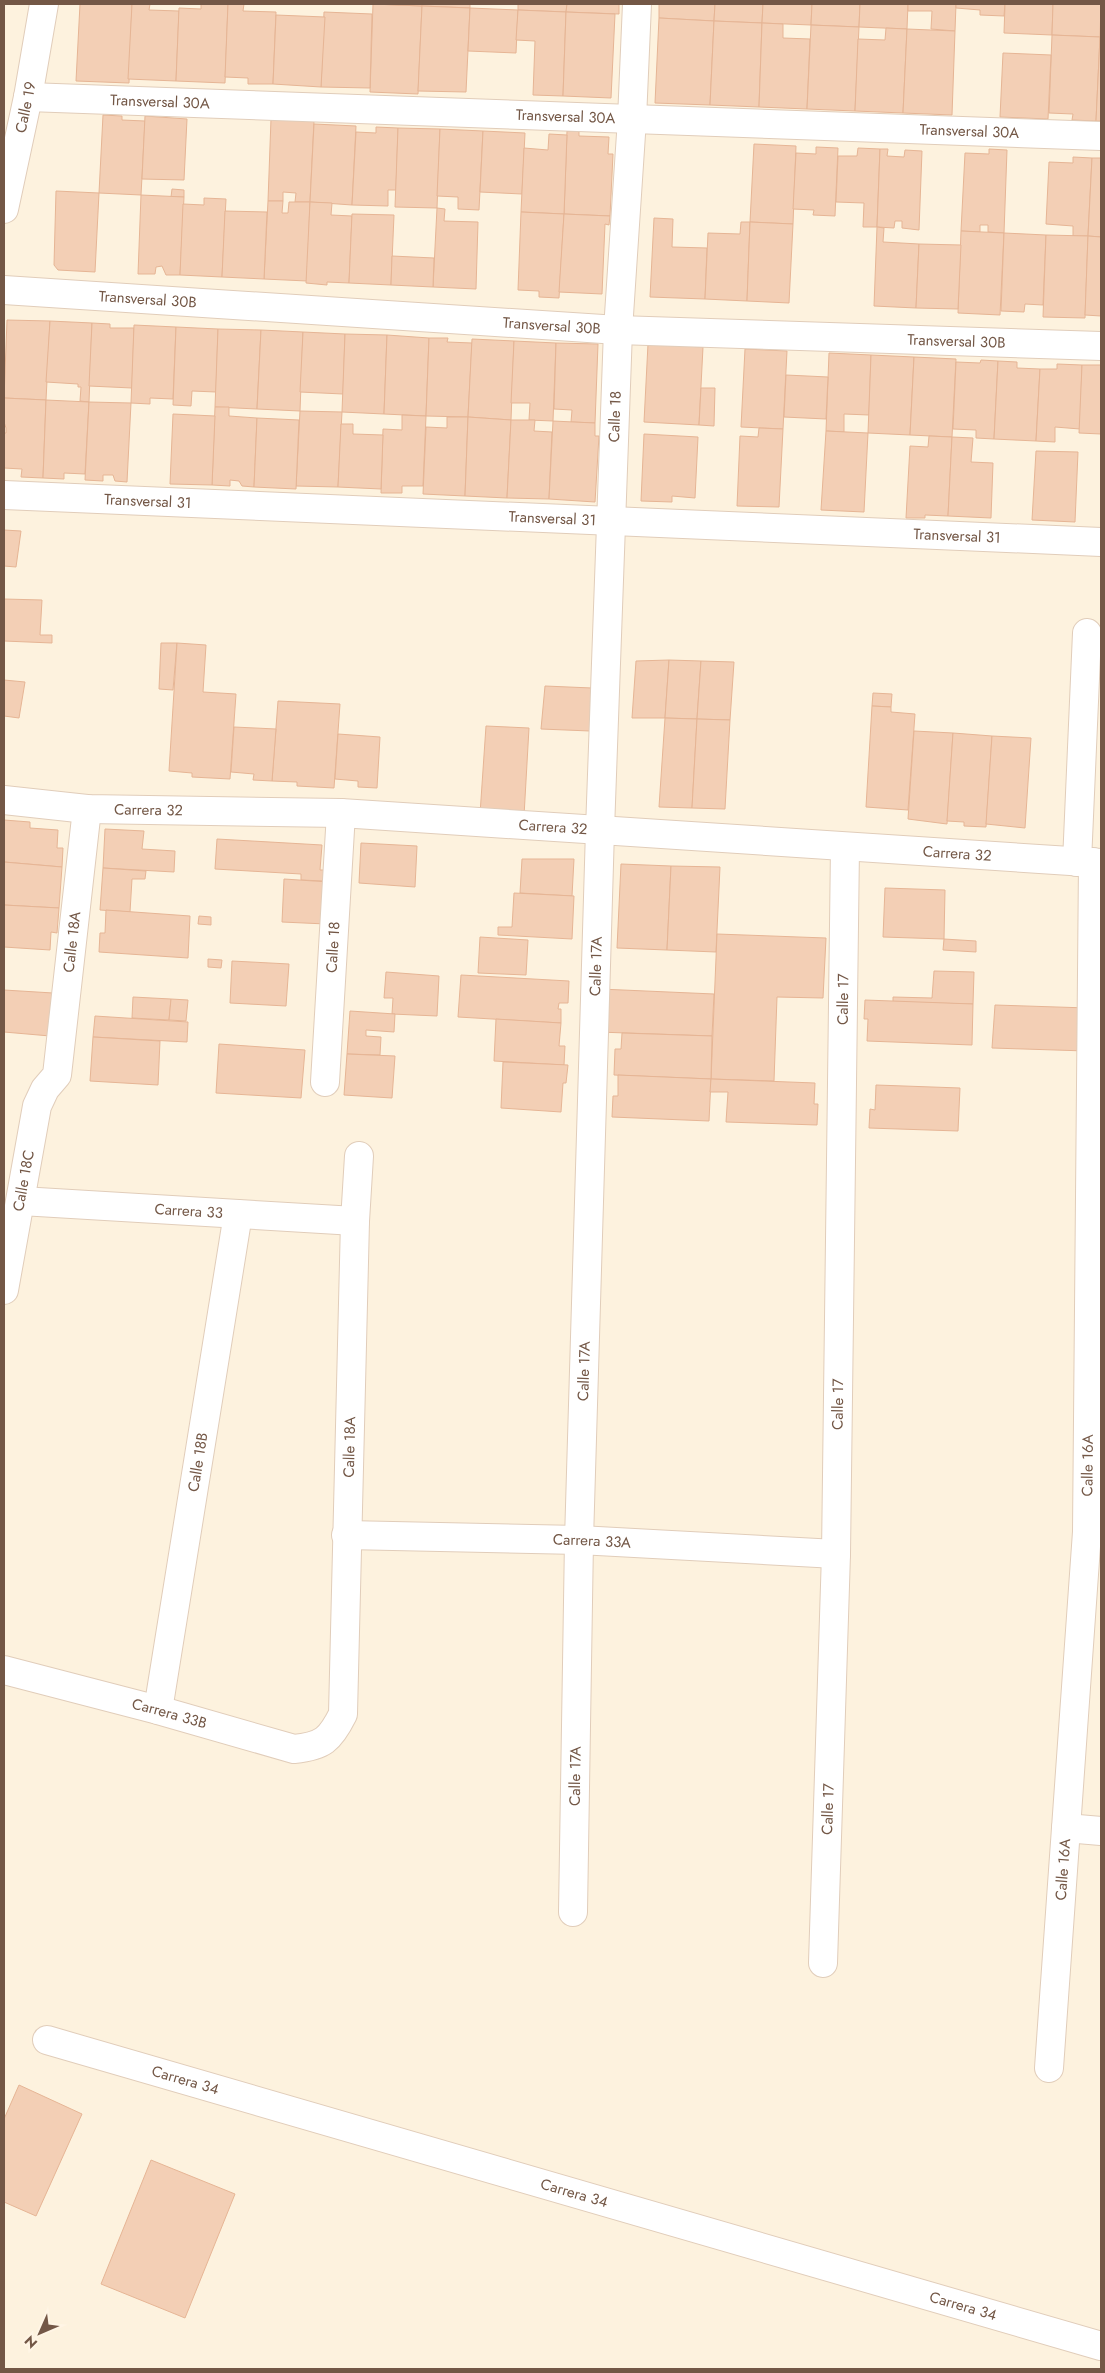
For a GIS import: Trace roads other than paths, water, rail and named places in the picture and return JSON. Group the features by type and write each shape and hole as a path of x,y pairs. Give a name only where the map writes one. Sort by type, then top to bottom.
{"street":[{"name":"Calle 19","path":"4,210 28,97 44,4"},
{"name":"Calle 18","path":"600,830 618,330 632,119 637,4"},
{"name":"Transversal 30A","path":"28,97 1101,136"},
{"name":"Transversal 30B","path":"4,290 618,330 1101,346"},
{"name":"Transversal 31","path":"4,495 1101,542"},
{"name":"Calle 16A","path":"1050,2068 1087,1532 1090,862 1087,633"},
{"name":"Carrera 32","path":"4,800 86,808 341,813 1090,862"},
{"name":"Calle 18A","path":"57,1075 86,808"},
{"name":"Calle 18","path":"325,1082 341,813"},
{"name":"Calle 17A","path":"573,1912 579,1540 600,830"},
{"name":"Calle 17","path":"823,1963 836,1554 845,846"},
{"name":"Calle 18C","path":"4,1290 38,1106 44,1089 57,1075"},
{"name":"Calle 18A","path":"333,1735 343,1714 355,1221 359,1156"},
{"name":"Carrera 33","path":"21,1201 355,1221"},
{"name":"Calle 18B","path":"158,1710 238,1214"},
{"name":"Carrera 33A","path":"346,1535 579,1540 836,1554"},
{"name":"Carrera 33B","path":"4,1670 158,1710 294,1749 316,1747 333,1735"},
{"path":"1066,1828 1101,1831"},
{"name":"Carrera 34","path":"47,2040 1101,2346"}]}
